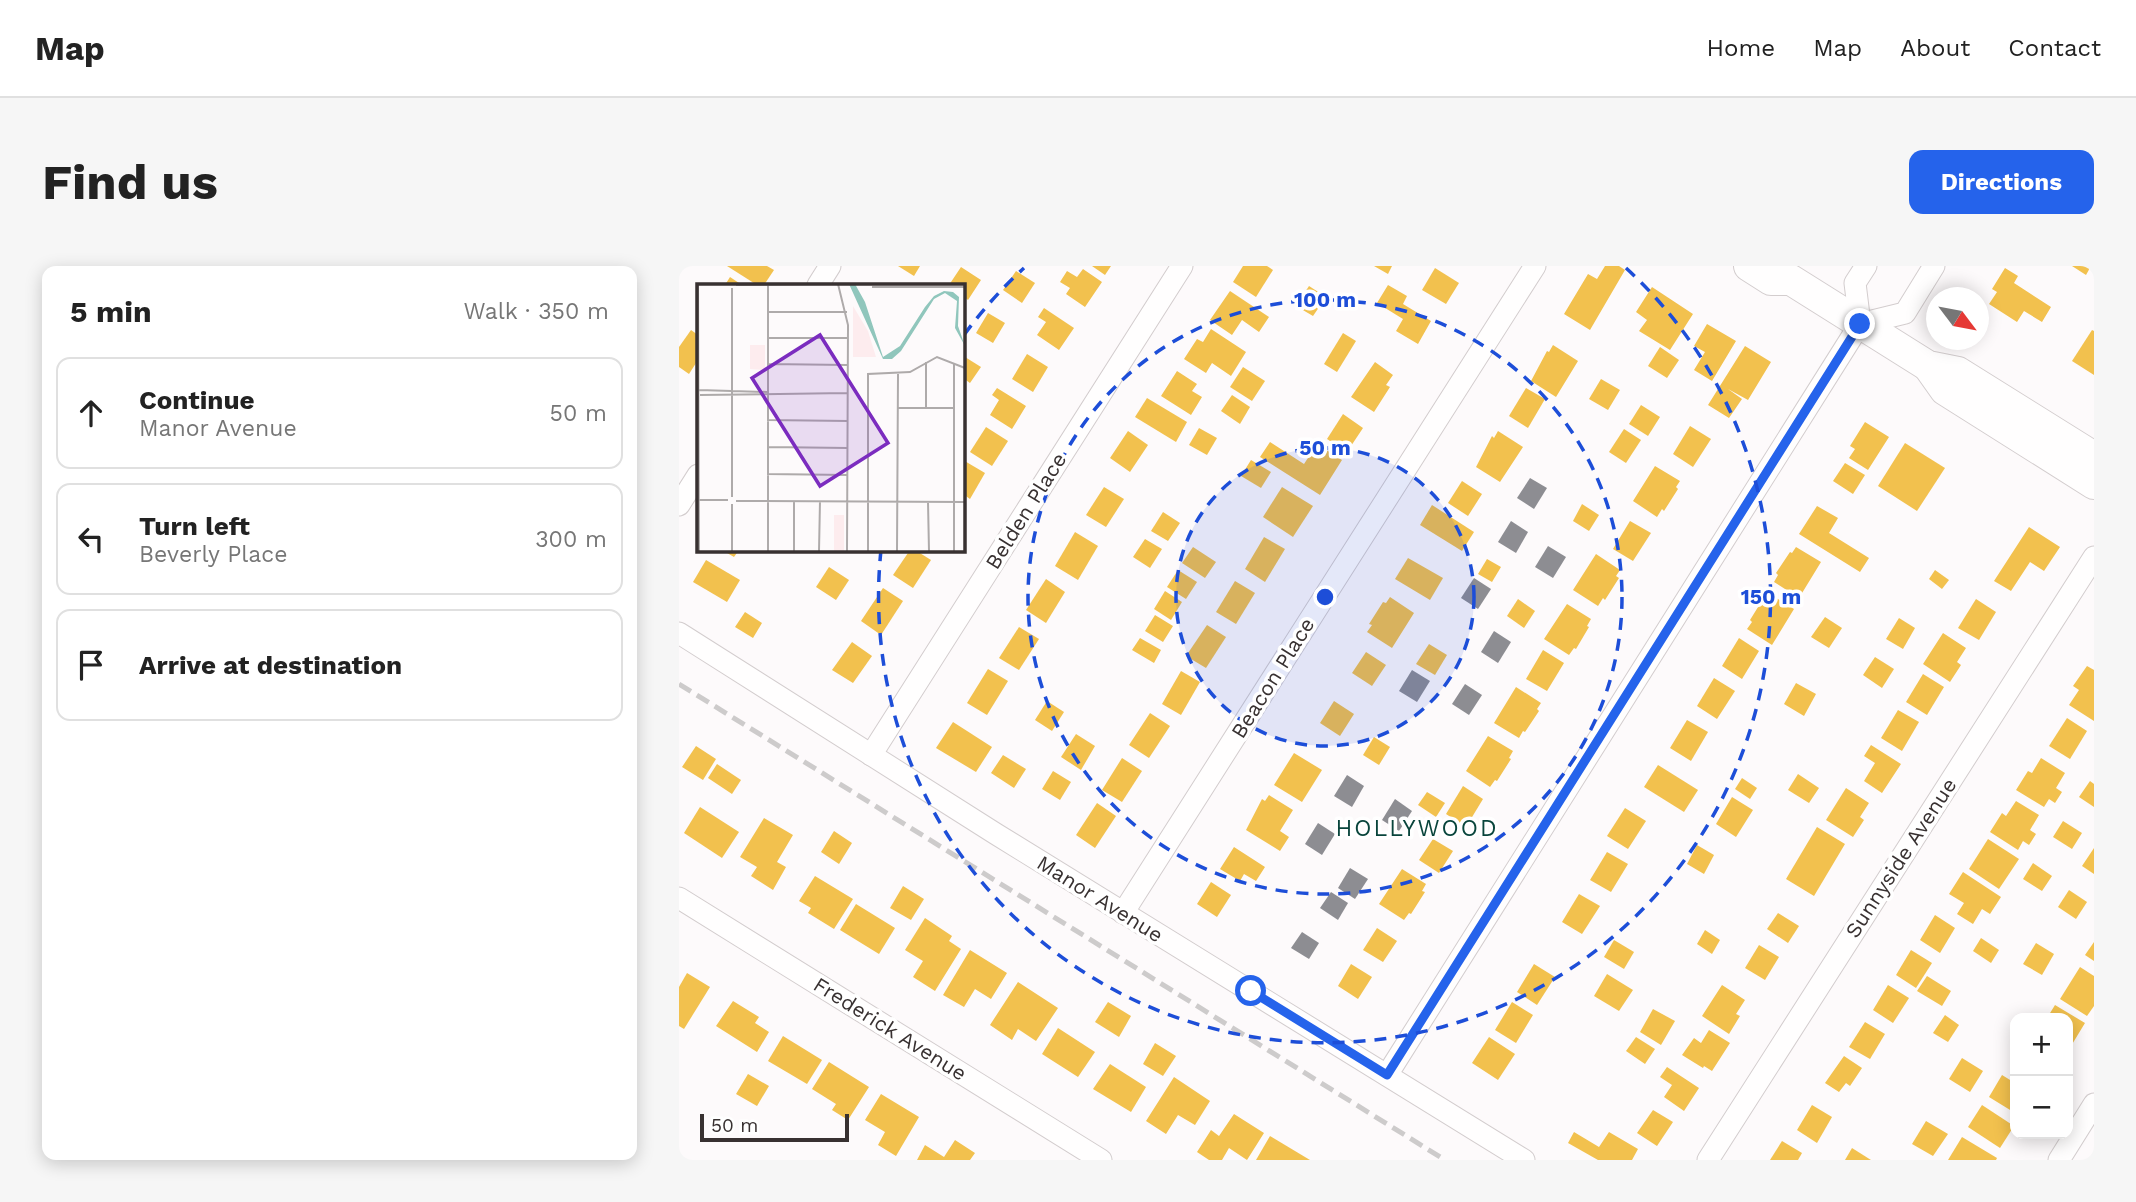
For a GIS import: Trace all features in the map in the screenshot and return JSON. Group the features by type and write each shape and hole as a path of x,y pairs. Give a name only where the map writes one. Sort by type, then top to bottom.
{"main road":[{"path":"1749,266 1771,280 1789,273 1860,324 1929,366 1958,372 2094,457"},
{"path":"1929,366 1945,390 2094,484"}],"street":[{"path":"819,284 830,266"},
{"name":"Belden Place","path":"871,755 1182,266"},
{"name":"Beacon Place","path":"1123,913 1535,266"},
{"path":"1387,1075 1860,324 1856,283 1866,266"},
{"path":"1860,324 1905,313 1934,266"},
{"path":"679,505 697,477"},
{"name":"Sunnyside Avenue","path":"1707,1160 2094,557"},
{"name":"Manor Avenue","path":"679,633 1123,913 1524,1160"},
{"name":"Frederick Avenue","path":"679,898 1101,1160"},
{"path":"2059,1160 2094,1104"}],"building: Homes":[{"path":"727,266 767,266 774,270 765,284 755,284"},
{"path":"898,266 920,266 914,276"},
{"path":"1092,266 1111,266 1105,275"},
{"path":"1243,266 1267,266 1273,270 1256,297 1233,282"},
{"path":"1374,266 1392,266 1388,274"},
{"path":"1605,266 1619,266 1625,270 1590,330 1564,314 1588,274 1597,279"},
{"path":"2072,266 2091,266 2086,275"},
{"path":"961,267 981,280 968,300 964,297 964,284 950,284"},
{"path":"1435,268 1459,283 1446,304 1422,290"},
{"path":"2005,268 2018,276 2014,283 2051,307 2042,322 2024,311 2017,322 1989,304 1997,292 1992,289"},
{"path":"1083,269 1102,282 1085,307 1066,294 1070,288 1060,282 1067,271 1077,277"},
{"path":"1016,271 1035,283 1022,303 1003,290"},
{"path":"730,277 740,284 726,284"},
{"path":"1388,285 1407,296 1403,304 1431,321 1418,344 1396,331 1403,319 1377,303"},
{"path":"1309,286 1326,297 1313,316 1296,306"},
{"path":"1652,287 1693,314 1670,350 1639,331 1647,320 1636,312"},
{"path":"1230,291 1269,317 1259,332 1242,320 1232,335 1210,320"},
{"path":"1044,308 1074,328 1059,350 1037,335 1046,322 1038,317"},
{"path":"988,313 1005,323 993,343 976,333"},
{"path":"1707,324 1736,341 1712,381 1694,370 1705,352 1694,346"},
{"path":"1211,329 1246,352 1231,376 1212,363 1206,373 1184,359 1197,339 1203,342"},
{"path":"691,330 697,334 697,362 689,374 679,367 679,347"},
{"path":"2092,330 2094,331 2094,375 2072,361"},
{"path":"1343,333 1356,341 1337,372 1324,364"},
{"path":"1553,345 1578,361 1556,397 1531,381"},
{"path":"1745,346 1771,362 1748,400 1728,389 1742,399 1729,418 1708,405"},
{"path":"1660,347 1679,360 1667,378 1648,366"},
{"path":"1027,354 1048,367 1033,392 1012,379"},
{"path":"965,357 981,367 970,383 964,379"},
{"path":"1375,362 1393,375 1386,385 1390,387 1374,412 1351,397"},
{"path":"1243,367 1265,381 1252,401 1230,387"},
{"path":"1177,371 1197,384 1192,391 1202,397 1191,415 1161,396"},
{"path":"1601,379 1620,390 1608,410 1589,399"},
{"path":"997,388 1026,406 1012,429 990,415 999,400 992,395"},
{"path":"1526,388 1545,399 1528,428 1509,416"},
{"path":"1232,395 1250,407 1240,424 1221,411"},
{"path":"1147,398 1187,422 1176,442 1135,417"},
{"path":"1641,405 1660,417 1648,436 1629,424"},
{"path":"1343,414 1363,428 1347,452 1327,439"},
{"path":"1865,422 1889,437 1868,470 1849,458 1855,449 1850,446"},
{"path":"1690,426 1711,439 1693,467 1673,454"},
{"path":"986,427 1008,441 992,466 970,452"},
{"path":"1199,428 1217,438 1207,455 1189,445"},
{"path":"1624,429 1641,440 1626,463 1609,452"},
{"path":"1128,431 1148,445 1130,472 1110,458"},
{"path":"1498,431 1523,447 1500,482 1476,467 1492,436 1494,438"},
{"path":"1270,442 1304,464 1317,444 1342,460 1320,495 1260,457"},
{"path":"1905,443 1945,468 1917,511 1878,486"},
{"path":"1251,460 1271,472 1261,488 1241,476"},
{"path":"964,461 985,473 970,499 964,495"},
{"path":"1845,463 1865,475 1853,494 1833,481"},
{"path":"1655,466 1680,481 1664,511 1662,509 1657,517 1633,501"},
{"path":"1462,481 1482,494 1468,516 1448,503"},
{"path":"1104,487 1124,499 1106,527 1086,515"},
{"path":"1282,487 1313,506 1293,537 1263,517"},
{"path":"1582,504 1599,515 1589,531 1573,521"},
{"path":"1432,505 1474,532 1462,551 1420,525"},
{"path":"1817,506 1838,518 1829,533 1869,558 1860,572 1799,534"},
{"path":"1163,512 1180,523 1168,541 1151,531"},
{"path":"1630,521 1651,533 1633,561 1613,549"},
{"path":"2029,527 2060,547 2044,571 2030,562 2011,591 1994,581"},
{"path":"1075,532 1098,546 1078,580 1055,566"},
{"path":"1264,537 1285,549 1265,582 1245,569"},
{"path":"1145,539 1162,549 1150,568 1133,557"},
{"path":"1193,547 1216,562 1205,578 1182,563"},
{"path":"1796,547 1821,562 1799,598 1774,582 1778,575 1776,573"},
{"path":"724,551 738,551 734,557"},
{"path":"909,551 917,551 931,560 913,588 893,575"},
{"path":"1596,554 1620,570 1616,576 1619,578 1598,606 1573,590"},
{"path":"1408,558 1443,578 1430,600 1395,579"},
{"path":"1487,559 1501,567 1492,582 1478,574"},
{"path":"706,560 740,580 727,602 693,582"},
{"path":"829,567 849,580 836,600 816,587"},
{"path":"1178,570 1197,582 1186,599 1167,587"},
{"path":"1935,570 1949,580 1942,589 1929,579"},
{"path":"1046,579 1065,592 1046,623 1026,610"},
{"path":"1235,581 1255,593 1236,624 1216,612"},
{"path":"883,588 903,601 881,635 861,621"},
{"path":"1165,591 1182,602 1171,620 1154,609"},
{"path":"1770,594 1794,609 1772,645 1747,629 1763,599 1766,600"},
{"path":"1390,597 1414,613 1392,648 1367,632 1383,602 1386,603"},
{"path":"1518,599 1535,611 1524,628 1507,616"},
{"path":"1976,599 1996,612 1979,640 1958,628"},
{"path":"1567,604 1591,619 1576,649 1569,655 1544,639"},
{"path":"745,612 762,623 753,638 735,627"},
{"path":"1155,615 1173,626 1163,642 1145,631"},
{"path":"1825,617 1842,628 1829,648 1811,637"},
{"path":"1899,618 1915,628 1903,649 1886,639"},
{"path":"1207,625 1226,637 1206,668 1186,656"},
{"path":"1019,627 1039,639 1019,670 999,658"},
{"path":"1943,633 1966,648 1957,662 1961,665 1950,682 1923,664"},
{"path":"1140,638 1161,650 1154,663 1132,650"},
{"path":"1739,638 1759,651 1742,679 1722,666"},
{"path":"852,642 872,656 853,683 832,670"},
{"path":"1429,644 1447,655 1435,675 1416,664"},
{"path":"1543,650 1564,663 1547,691 1526,679"},
{"path":"1366,652 1386,665 1372,686 1352,673"},
{"path":"1875,657 1894,669 1882,688 1863,675"},
{"path":"2087,666 2094,670 2094,721 2069,705 2079,690 2073,686"},
{"path":"988,669 1008,681 987,715 967,703"},
{"path":"1181,671 1200,682 1181,715 1162,704"},
{"path":"1923,674 1944,687 1927,715 1906,702"},
{"path":"1714,678 1735,691 1717,719 1697,706"},
{"path":"1796,683 1816,694 1804,716 1784,704"},
{"path":"1516,687 1541,703 1537,709 1539,711 1519,738 1494,723"},
{"path":"1047,701 1064,712 1052,731 1035,720"},
{"path":"1334,701 1354,714 1340,736 1320,723"},
{"path":"1898,710 1919,722 1902,751 1881,738"},
{"path":"1150,713 1170,726 1149,758 1129,745"},
{"path":"2067,718 2087,731 2070,759 2049,746"},
{"path":"1687,720 1708,732 1691,761 1670,748"},
{"path":"953,722 992,747 976,772 936,748"},
{"path":"1076,734 1095,746 1081,770 1061,757"},
{"path":"1488,736 1513,751 1497,781 1490,787 1466,771"},
{"path":"1374,737 1390,747 1379,765 1363,755"},
{"path":"1871,745 1901,764 1882,793 1864,781 1875,763 1864,756"},
{"path":"696,746 716,759 703,780 682,767"},
{"path":"1294,753 1322,770 1302,802 1274,785"},
{"path":"1003,755 1026,769 1014,788 991,773"},
{"path":"1122,758 1142,771 1122,802 1102,790"},
{"path":"2041,758 2065,773 2056,788 2062,792 2055,803 2049,799 2044,807 2016,790 2028,771 2032,773"},
{"path":"717,764 741,780 732,794 708,778"},
{"path":"1658,765 1698,790 1684,812 1644,787"},
{"path":"1053,771 1071,782 1060,800 1042,789"},
{"path":"1798,774 1819,788 1809,803 1788,790"},
{"path":"1742,778 1757,788 1750,799 1735,789"},
{"path":"2090,781 2094,784 2094,807 2079,797"},
{"path":"1463,786 1483,799 1466,827 1446,814"},
{"path":"1846,788 1869,803 1860,817 1864,820 1853,837 1826,820"},
{"path":"1427,792 1445,803 1436,817 1418,805"},
{"path":"1269,795 1293,810 1280,831 1289,837 1280,851 1246,830 1262,799 1265,801"},
{"path":"1732,797 1753,810 1736,837 1716,824"},
{"path":"2016,801 2039,815 2030,830 2036,834 2029,845 2023,841 2018,850 1990,832 2002,813 2006,816"},
{"path":"1097,803 1116,816 1095,848 1076,835"},
{"path":"700,807 739,832 722,858 684,833"},
{"path":"1625,808 1646,821 1628,849 1607,836"},
{"path":"764,818 793,835 777,862 786,867 773,890 751,876 757,867 740,857"},
{"path":"2063,821 2082,833 2072,849 2053,837"},
{"path":"1817,827 1845,844 1814,896 1786,879"},
{"path":"834,831 852,843 839,864 821,852"},
{"path":"1433,839 1453,851 1439,873 1419,860"},
{"path":"1988,839 2019,859 1999,889 1969,869"},
{"path":"1697,845 1714,855 1704,874 1687,864"},
{"path":"1234,847 1265,867 1256,881 1244,874 1240,881 1220,869"},
{"path":"2094,848 2094,874 2082,866"},
{"path":"1607,852 1628,864 1611,892 1590,880"},
{"path":"2033,863 2052,876 2042,891 2023,879"},
{"path":"1402,869 1426,884 1422,891 1425,892 1404,920 1379,904"},
{"path":"1963,872 2001,897 1990,914 1982,909 1973,924 1957,914 1964,903 1949,894"},
{"path":"815,876 853,899 834,929 808,913 811,908 799,901"},
{"path":"1211,882 1231,895 1217,917 1197,904"},
{"path":"903,886 924,899 911,920 890,908"},
{"path":"2069,890 2087,902 2076,919 2058,907"},
{"path":"1579,894 1600,906 1582,934 1562,922"},
{"path":"856,904 895,928 879,954 840,930"},
{"path":"1778,913 1799,926 1788,943 1767,929"},
{"path":"1935,915 1955,928 1940,953 1920,940"},
{"path":"925,918 952,936 949,941 961,949 935,991 913,977 923,961 905,950"},
{"path":"1377,928 1397,941 1383,962 1363,950"},
{"path":"1705,930 1720,940 1712,954 1697,944"},
{"path":"1981,938 1999,950 1991,963 1973,951"},
{"path":"1614,940 1634,952 1624,969 1604,957"},
{"path":"2094,942 2094,961 2085,955"},
{"path":"2036,943 2054,954 2042,975 2023,964"},
{"path":"1759,945 1779,957 1765,980 1745,968"},
{"path":"970,950 1007,973 991,999 975,989 964,1007 943,995"},
{"path":"1911,950 1932,963 1916,988 1896,975"},
{"path":"1351,964 1372,977 1358,999 1338,986"},
{"path":"1534,964 1555,977 1537,1005 1517,992"},
{"path":"2080,967 2094,976 2094,1006 2087,1016 2060,999"},
{"path":"687,973 710,987 684,1029 679,1026 679,987"},
{"path":"1607,974 1633,990 1619,1011 1594,996"},
{"path":"1927,976 1951,991 1942,1006 1917,991"},
{"path":"1018,982 1058,1008 1036,1041 1018,1029 1012,1040 990,1025"},
{"path":"1722,985 1745,1000 1736,1014 1740,1016 1729,1034 1702,1016"},
{"path":"1888,985 1909,998 1893,1023 1873,1010"},
{"path":"733,1001 759,1017 755,1023 769,1032 757,1052 716,1026"},
{"path":"1108,1002 1131,1016 1119,1037 1095,1022"},
{"path":"1512,1002 1533,1015 1516,1043 1495,1030"},
{"path":"2055,1005 2068,1013 2050,1013"},
{"path":"1653,1009 1675,1021 1661,1045 1640,1032"},
{"path":"1945,1015 1959,1025 1948,1042 1933,1033"},
{"path":"2073,1016 2085,1023 2073,1043"},
{"path":"1865,1022 1885,1034 1870,1059 1849,1047"},
{"path":"1058,1028 1095,1052 1078,1077 1042,1054"},
{"path":"1709,1030 1730,1043 1712,1071 1682,1055 1694,1038 1701,1043"},
{"path":"783,1036 822,1060 807,1084 768,1061"},
{"path":"1489,1037 1515,1054 1498,1080 1472,1063"},
{"path":"1636,1037 1655,1049 1645,1064 1626,1051"},
{"path":"1155,1043 1176,1056 1163,1076 1143,1064"},
{"path":"1844,1056 1862,1068 1850,1086 1846,1083 1839,1092 1825,1083"},
{"path":"1962,1058 1983,1071 1970,1092 1949,1079"},
{"path":"829,1062 869,1087 848,1120 832,1110 836,1104 812,1089"},
{"path":"1110,1064 1146,1087 1131,1112 1093,1089"},
{"path":"1667,1067 1699,1088 1684,1111 1664,1097 1672,1085 1660,1077"},
{"path":"748,1074 769,1086 757,1106 736,1094"},
{"path":"2002,1075 2010,1080 2010,1110 1989,1097"},
{"path":"1174,1077 1210,1101 1195,1125 1178,1115 1166,1134 1146,1121"},
{"path":"881,1094 919,1117 896,1156 878,1145 885,1132 865,1120"},
{"path":"1812,1105 1832,1117 1817,1143 1797,1130"},
{"path":"1982,1105 2010,1123 2010,1132 2000,1148 1968,1127"},
{"path":"1653,1110 1673,1122 1657,1146 1637,1133"},
{"path":"1234,1114 1264,1133 1247,1160 1229,1148 1222,1160 1209,1160 1197,1152 1211,1130 1219,1136"},
{"path":"1926,1121 1948,1134 1933,1156 1912,1144"},
{"path":"1574,1132 1599,1147 1609,1132 1638,1149 1632,1160 1598,1160 1568,1143"},
{"path":"1270,1136 1310,1160 1256,1160"},
{"path":"1962,1137 1997,1158 1996,1160 1948,1160"},
{"path":"955,1140 975,1153 970,1160 917,1160 925,1145 944,1157"},
{"path":"1782,1141 1802,1153 1798,1160 1770,1160"},
{"path":"1852,1148 1871,1160 1845,1160"}],"building: Industry":[{"path":"1530,478 1547,488 1534,509 1517,498"},
{"path":"1511,521 1528,532 1516,553 1498,542"},
{"path":"1548,546 1566,557 1553,578 1535,567"},
{"path":"1474,578 1491,589 1478,609 1461,598"},
{"path":"1494,631 1511,642 1498,663 1481,652"},
{"path":"1412,670 1430,681 1417,702 1399,691"},
{"path":"1465,684 1482,695 1469,715 1452,704"},
{"path":"1347,775 1364,786 1352,807 1334,796"},
{"path":"1395,799 1412,811 1399,831 1382,820"},
{"path":"1318,823 1335,834 1322,855 1305,844"},
{"path":"1350,868 1368,879 1355,899 1338,888"},
{"path":"1331,892 1348,903 1338,920 1320,908"},
{"path":"1302,932 1319,943 1309,959 1291,948"}],"railway":[{"path":"679,684 1445,1160"}],"district":[{"name":"HOLLYWOOD","path":"1417,828"}],"route":[{"path":"1251,991 1387,1075 1860,324"}]}
